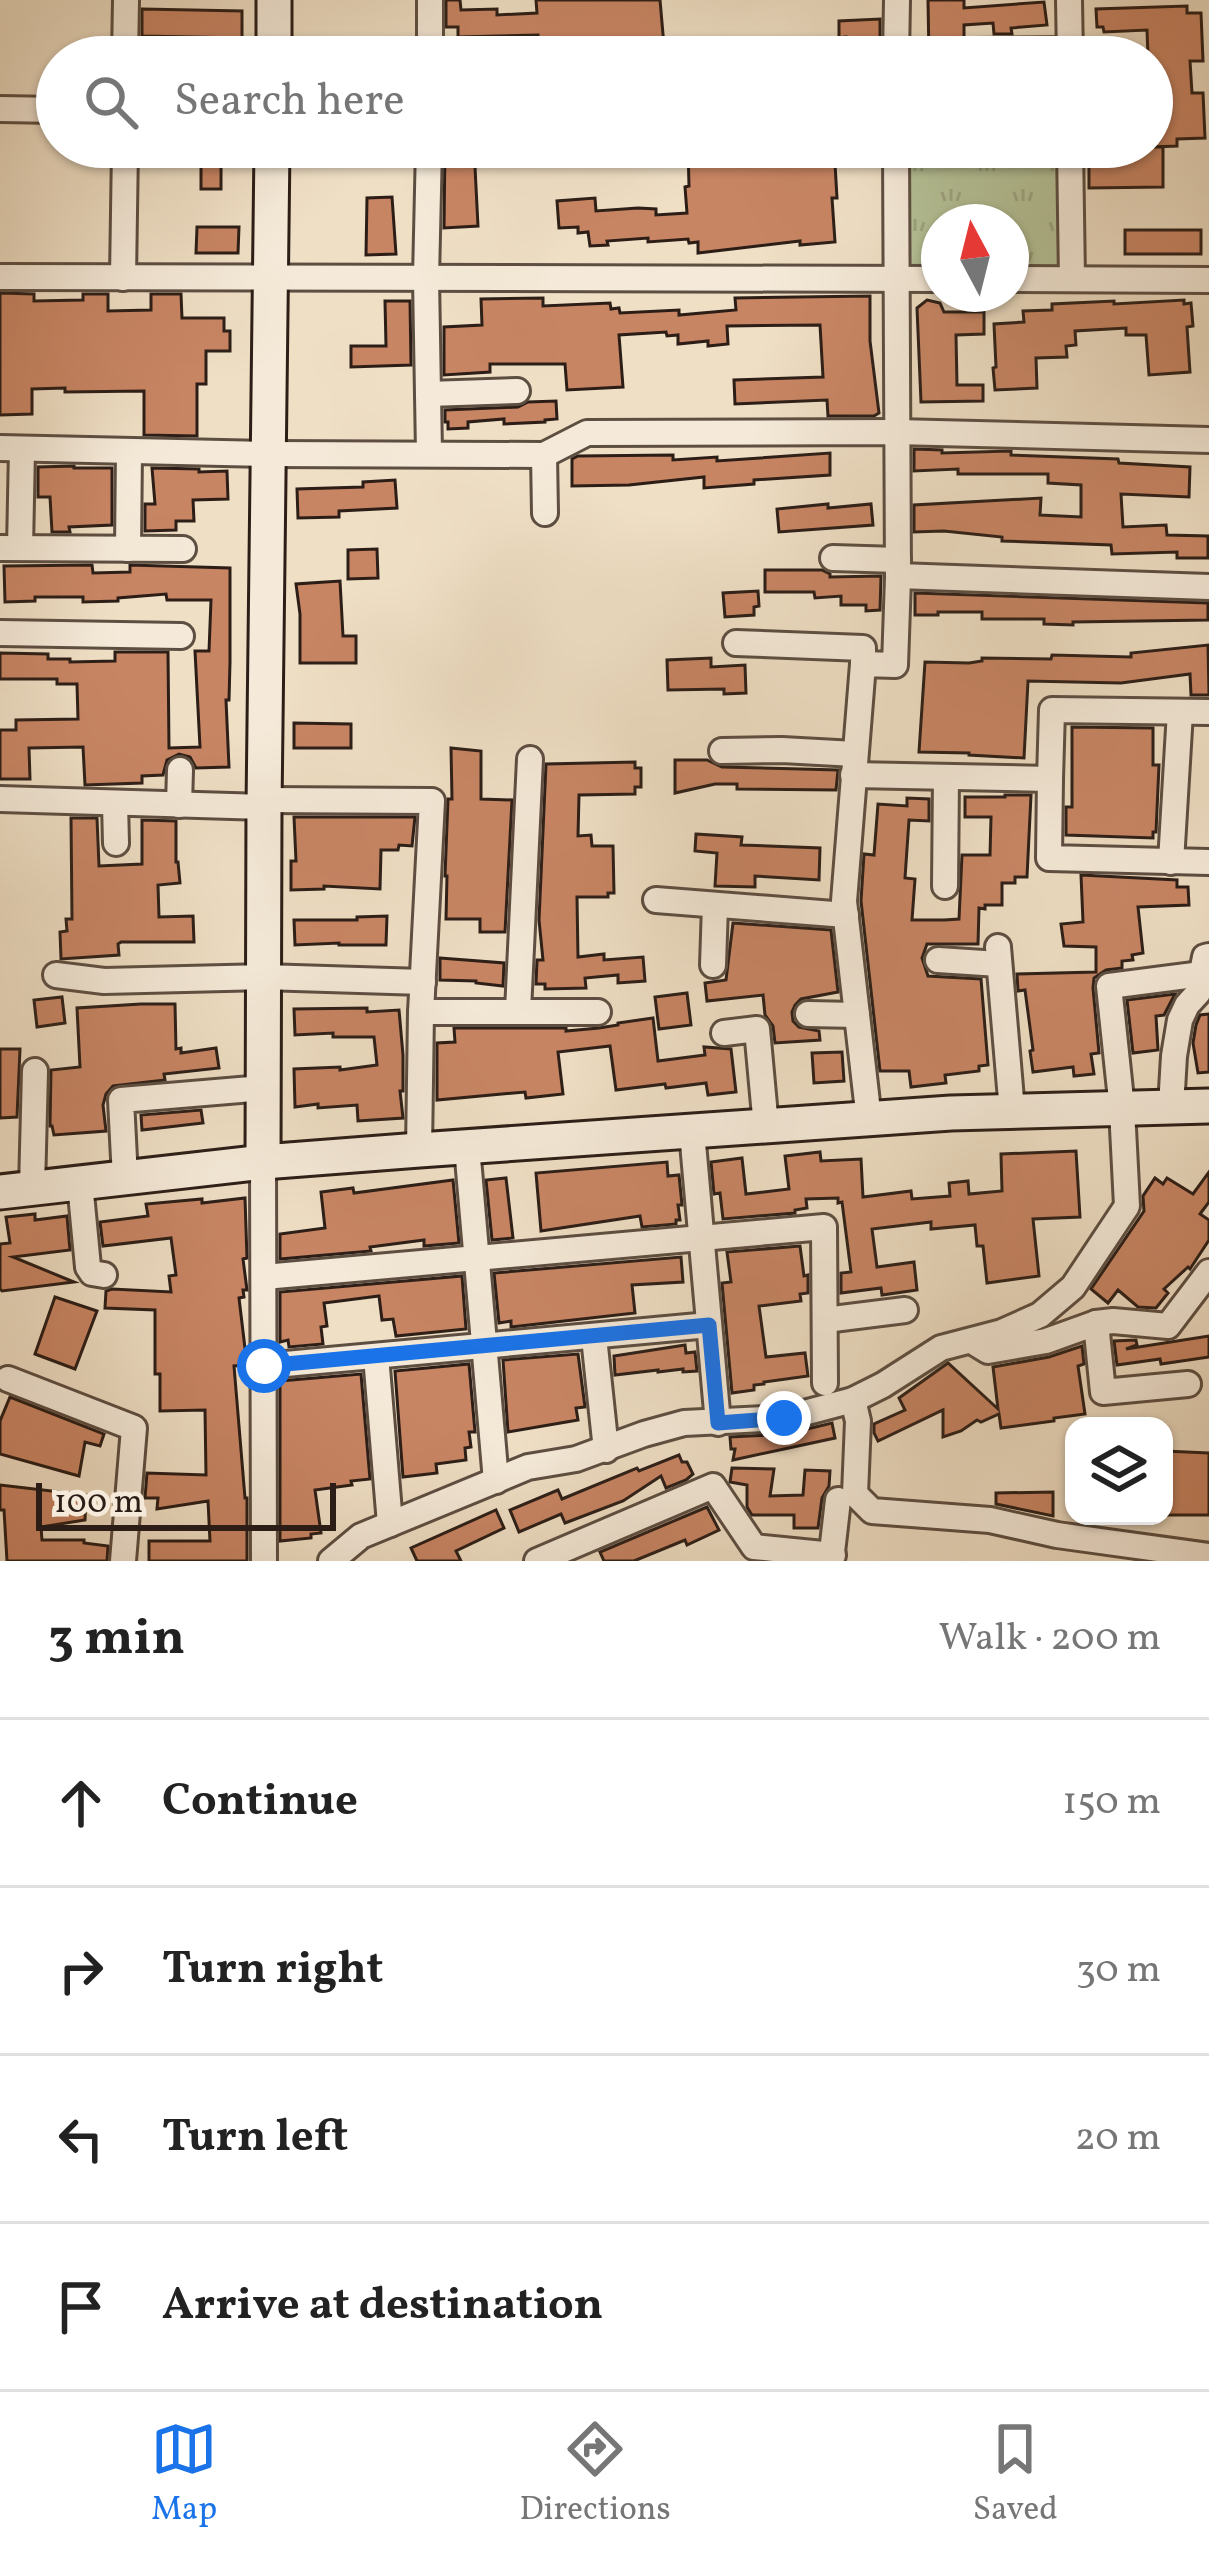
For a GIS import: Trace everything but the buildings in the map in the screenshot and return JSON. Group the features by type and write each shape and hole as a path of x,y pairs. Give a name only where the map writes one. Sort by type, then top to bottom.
{"street":[{"path":"125,36 126,0"},
{"path":"274,0 274,36"},
{"path":"430,0 430,36"},
{"path":"896,36 897,0"},
{"path":"1069,0 1070,36"},
{"path":"0,109 36,110"},
{"path":"123,278 124,168"},
{"path":"264,1561 263,977 272,168"},
{"path":"429,168 429,453"},
{"path":"862,664 895,665 896,168"},
{"path":"1070,168 1072,279"},
{"path":"0,277 921,279"},
{"path":"1029,279 1209,280"},
{"path":"428,394 517,391"},
{"path":"183,549 10,548 11,449 544,454 587,433 896,432 1209,440"},
{"path":"128,549 129,451"},
{"path":"544,454 545,514"},
{"path":"832,558 898,568 1209,586"},
{"path":"0,633 181,636"},
{"path":"736,643 863,648 844,901 868,1120"},
{"path":"1209,712 1052,710 1048,858 1209,862"},
{"path":"1172,862 1180,712"},
{"path":"722,751 782,750 946,777 1050,779"},
{"path":"518,1011 530,759"},
{"path":"179,805 180,770"},
{"path":"945,886 946,777"},
{"path":"0,799 179,805 432,801 419,1150"},
{"path":"115,803 116,843"},
{"path":"656,900 846,915"},
{"path":"713,965 716,905"},
{"path":"938,960 999,956 1012,1111"},
{"path":"331,1561 361,1536 529,1467 577,1460 684,1424 784,1418 853,1400 941,1348 1040,1315 1073,1287 1127,1206 1109,986 1206,965 1198,993 1180,1020 1171,1107"},
{"path":"56,975 104,981 263,977 423,982"},
{"path":"421,1012 598,1012"},
{"path":"808,1014 857,1015"},
{"path":"724,1034 758,1029 766,1126"},
{"path":"35,1071 16,1190 419,1150 1012,1111 1209,1106"},
{"path":"125,1178 122,1100 263,1088"},
{"path":"692,1132 718,1423"},
{"path":"467,1147 496,1481"},
{"path":"80,1183 88,1267 104,1275"},
{"path":"263,1277 824,1227 825,1383"},
{"path":"973,1341 988,1351 1046,1341 1096,1323 1168,1326 1209,1272"},
{"path":"825,1320 905,1310"},
{"path":"1096,1323 1103,1392 1188,1384"},
{"path":"264,1366 709,1325"},
{"path":"594,1337 606,1450"},
{"path":"376,1356 390,1524"},
{"path":"8,1379 134,1428 123,1561"},
{"path":"853,1400 858,1421 855,1494 872,1511 990,1520 1057,1535 1209,1556"},
{"path":"537,1561 713,1486 748,1554 832,1558 838,1500"}],"green space":[{"path":"909,168 1059,168 1059,272 1029,271 1029,204 921,204 921,267 909,267"}],"route":[{"path":"264,1366 709,1325 718,1423 784,1418"}]}
